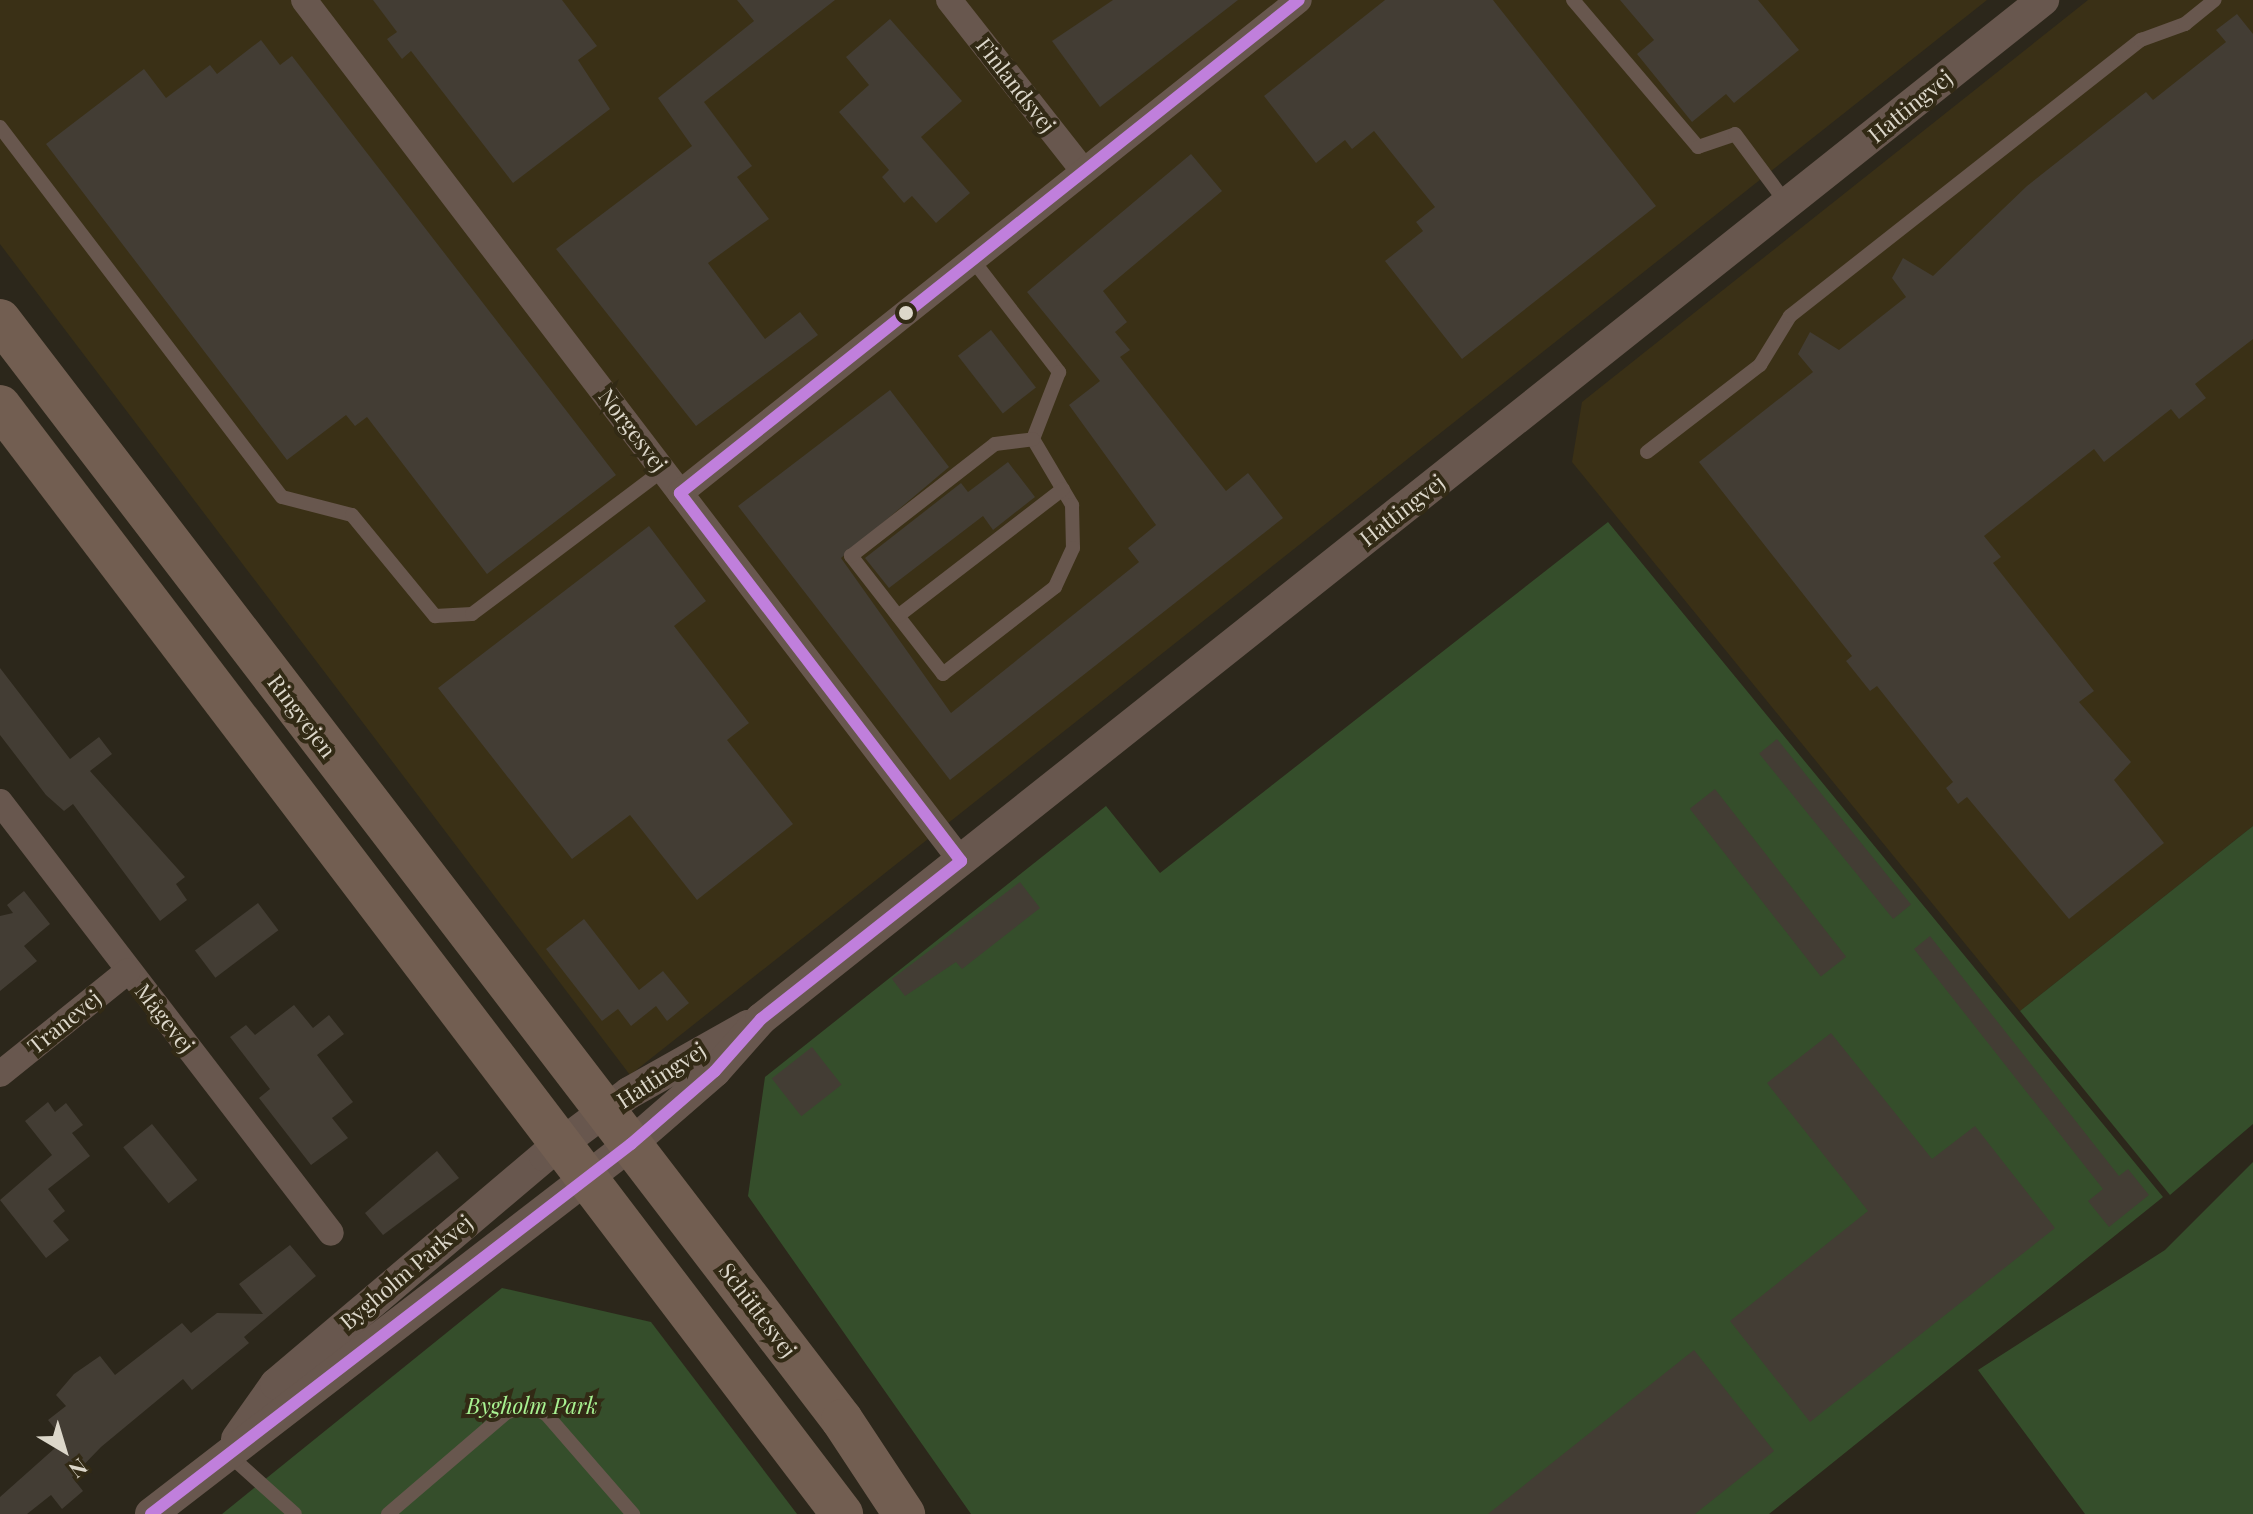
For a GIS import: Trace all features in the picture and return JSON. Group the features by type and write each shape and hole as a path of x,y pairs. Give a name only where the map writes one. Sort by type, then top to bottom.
{"main road":[{"name":"Ringvejen","path":"0,320 605,1111"},
{"path":"0,406 842,1514"},
{"name":"Schüttesvej","path":"605,1111 842,1420 904,1514"}],"street":[{"name":"Norgesvej","path":"304,0 961,861"},
{"name":"Finlandsvej","path":"949,0 1083,170"},
{"path":"680,493 1299,0"},
{"name":"Hattingvej","path":"605,1111 761,1019 2043,0"},
{"name":"Mågevej","path":"0,802 331,1233"},
{"name":"Tranevej","path":"0,1074 128,971"},
{"name":"Hattingvej","path":"631,1144 715,1071 761,1019"},
{"name":"Bygholm Parkvej","path":"227,1452 276,1384 560,1144 605,1111"},
{"name":"Bygholm Parkvej","path":"151,1514 227,1452 294,1409 631,1144"}],"lane":[{"path":"1573,0 1698,147 1735,134 1787,204"},
{"path":"1647,452 1760,365 1790,316 2141,40 2185,24 2215,0"},
{"path":"0,127 282,497 352,515 435,616 472,614 663,470"},
{"path":"972,259 1059,372 1033,439"},
{"path":"1033,439 1072,505 1073,548 1055,587 943,674 851,556 995,444 1033,439"},
{"path":"898,616 1063,489"},
{"path":"388,1514 506,1413 528,1405 546,1414 633,1514"},
{"path":"227,1452 295,1514"}],"shaded area":[{"path":"0,0 1987,0 630,1075 0,244"},
{"path":"2088,0 2253,0 2253,826 2020,1011 1572,462 1582,402"}],"green space":[{"path":"1608,522 2163,1197 1769,1514 971,1514 748,1196 765,1077 1106,806 1160,873"},
{"path":"2253,826 2253,1124 2170,1195 2020,1011"},
{"path":"2253,1162 2253,1514 2085,1514 1978,1370 2165,1250"},
{"name":"Bygholm Park","path":"502,1288 651,1322 797,1514 222,1514"}],"building":[{"path":"373,0 562,0 597,46 578,60 610,109 513,183 411,51 402,59 387,39 397,32"},
{"path":"737,0 835,0 704,102 752,166 737,177 769,219 708,263 765,339 800,312 818,335 696,426 556,249 692,146 658,98 754,21"},
{"path":"1113,0 1238,0 1100,107 1052,41"},
{"path":"1385,0 1493,0 1656,206 1462,359 1385,261 1423,231 1416,222 1435,207 1374,131 1352,149 1345,140 1316,163 1264,96"},
{"path":"1620,0 1758,0 1799,50 1734,103 1726,94 1692,122 1637,54 1654,40"},
{"path":"2237,14 2253,34 2253,339 2195,384 2206,398 2179,419 2171,409 2104,462 2094,449 1984,536 2001,557 1993,563 2094,691 2079,702 2131,762 2114,780 2164,843 2069,919 1967,797 1958,804 1946,788 1953,782 1877,686 1870,691 1846,661 1852,656 1699,462 1813,372 1798,354 1810,332 1839,350 1906,297 1892,278 1903,258 1933,276 2027,186 2146,92 2153,100 2226,42 2216,30"},
{"path":"890,19 962,101 921,137 970,193 936,223 912,196 904,203 882,177 889,170 839,112 869,85 846,57"},
{"path":"261,40 280,65 292,56 616,475 487,574 367,417 355,426 346,415 287,460 46,144 144,69 166,98 210,65 217,74"},
{"path":"1191,154 1222,191 1103,291 1127,322 1115,332 1130,350 1120,357 1226,491 1248,473 1283,518 950,780 738,506 890,390 949,467 841,558 951,713 1139,562 1128,548 1156,525 1069,405 1100,381 1027,292"},
{"path":"991,330 1036,388 1003,413 958,356"},
{"path":"1008,462 1035,497 993,530 983,516 889,588 865,558 961,483 968,492"},
{"path":"649,526 706,601 674,626 749,723 727,740 793,824 697,900 630,815 572,859 438,688"},
{"path":"0,668 70,759 99,737 112,754 90,771 185,877 176,884 187,900 160,921 73,804 64,811 46,795 0,735"},
{"path":"1777,739 1911,905 1893,919 1759,753"},
{"path":"1715,789 1846,957 1821,977 1690,809"},
{"path":"1020,882 1040,908 962,969 956,962 905,996 892,979"},
{"path":"24,891 50,924 24,946 37,961 0,991 0,916 13,913 7,905"},
{"path":"258,903 278,930 215,978 195,951"},
{"path":"584,919 639,990 663,971 689,1003 667,1021 656,1006 631,1026 618,1009 602,1021 546,949"},
{"path":"1930,936 2119,1176 2128,1169 2149,1195 2109,1227 2088,1201 2103,1189 1914,949"},
{"path":"294,1005 313,1028 329,1015 344,1034 317,1055 353,1102 332,1118 348,1138 311,1165 259,1098 270,1089 230,1037 246,1025 255,1035"},
{"path":"1831,1033 1932,1159 1975,1126 2055,1228 1810,1422 1730,1321 1868,1211 1767,1083"},
{"path":"812,1047 842,1085 801,1116 772,1078"},
{"path":"48,1102 55,1112 66,1103 83,1125 72,1133 90,1156 48,1189 65,1211 53,1221 69,1240 46,1258 0,1200 52,1155 25,1121"},
{"path":"152,1124 197,1180 169,1203 123,1147"},
{"path":"437,1151 459,1178 383,1235 365,1213"},
{"path":"290,1245 316,1276 244,1337 249,1343 192,1390 183,1379 101,1447 72,1477 83,1491 62,1509 51,1495 27,1514 0,1514 0,1497 64,1440 48,1420 66,1406 56,1395 74,1374 100,1356 115,1375 182,1323 191,1333 217,1313 263,1314 239,1284"},
{"path":"1694,1350 1774,1451 1695,1514 1488,1514"}],"transit line":[{"path":"151,1514 631,1144 715,1071 761,1019 961,861 680,493 1299,0"}]}
